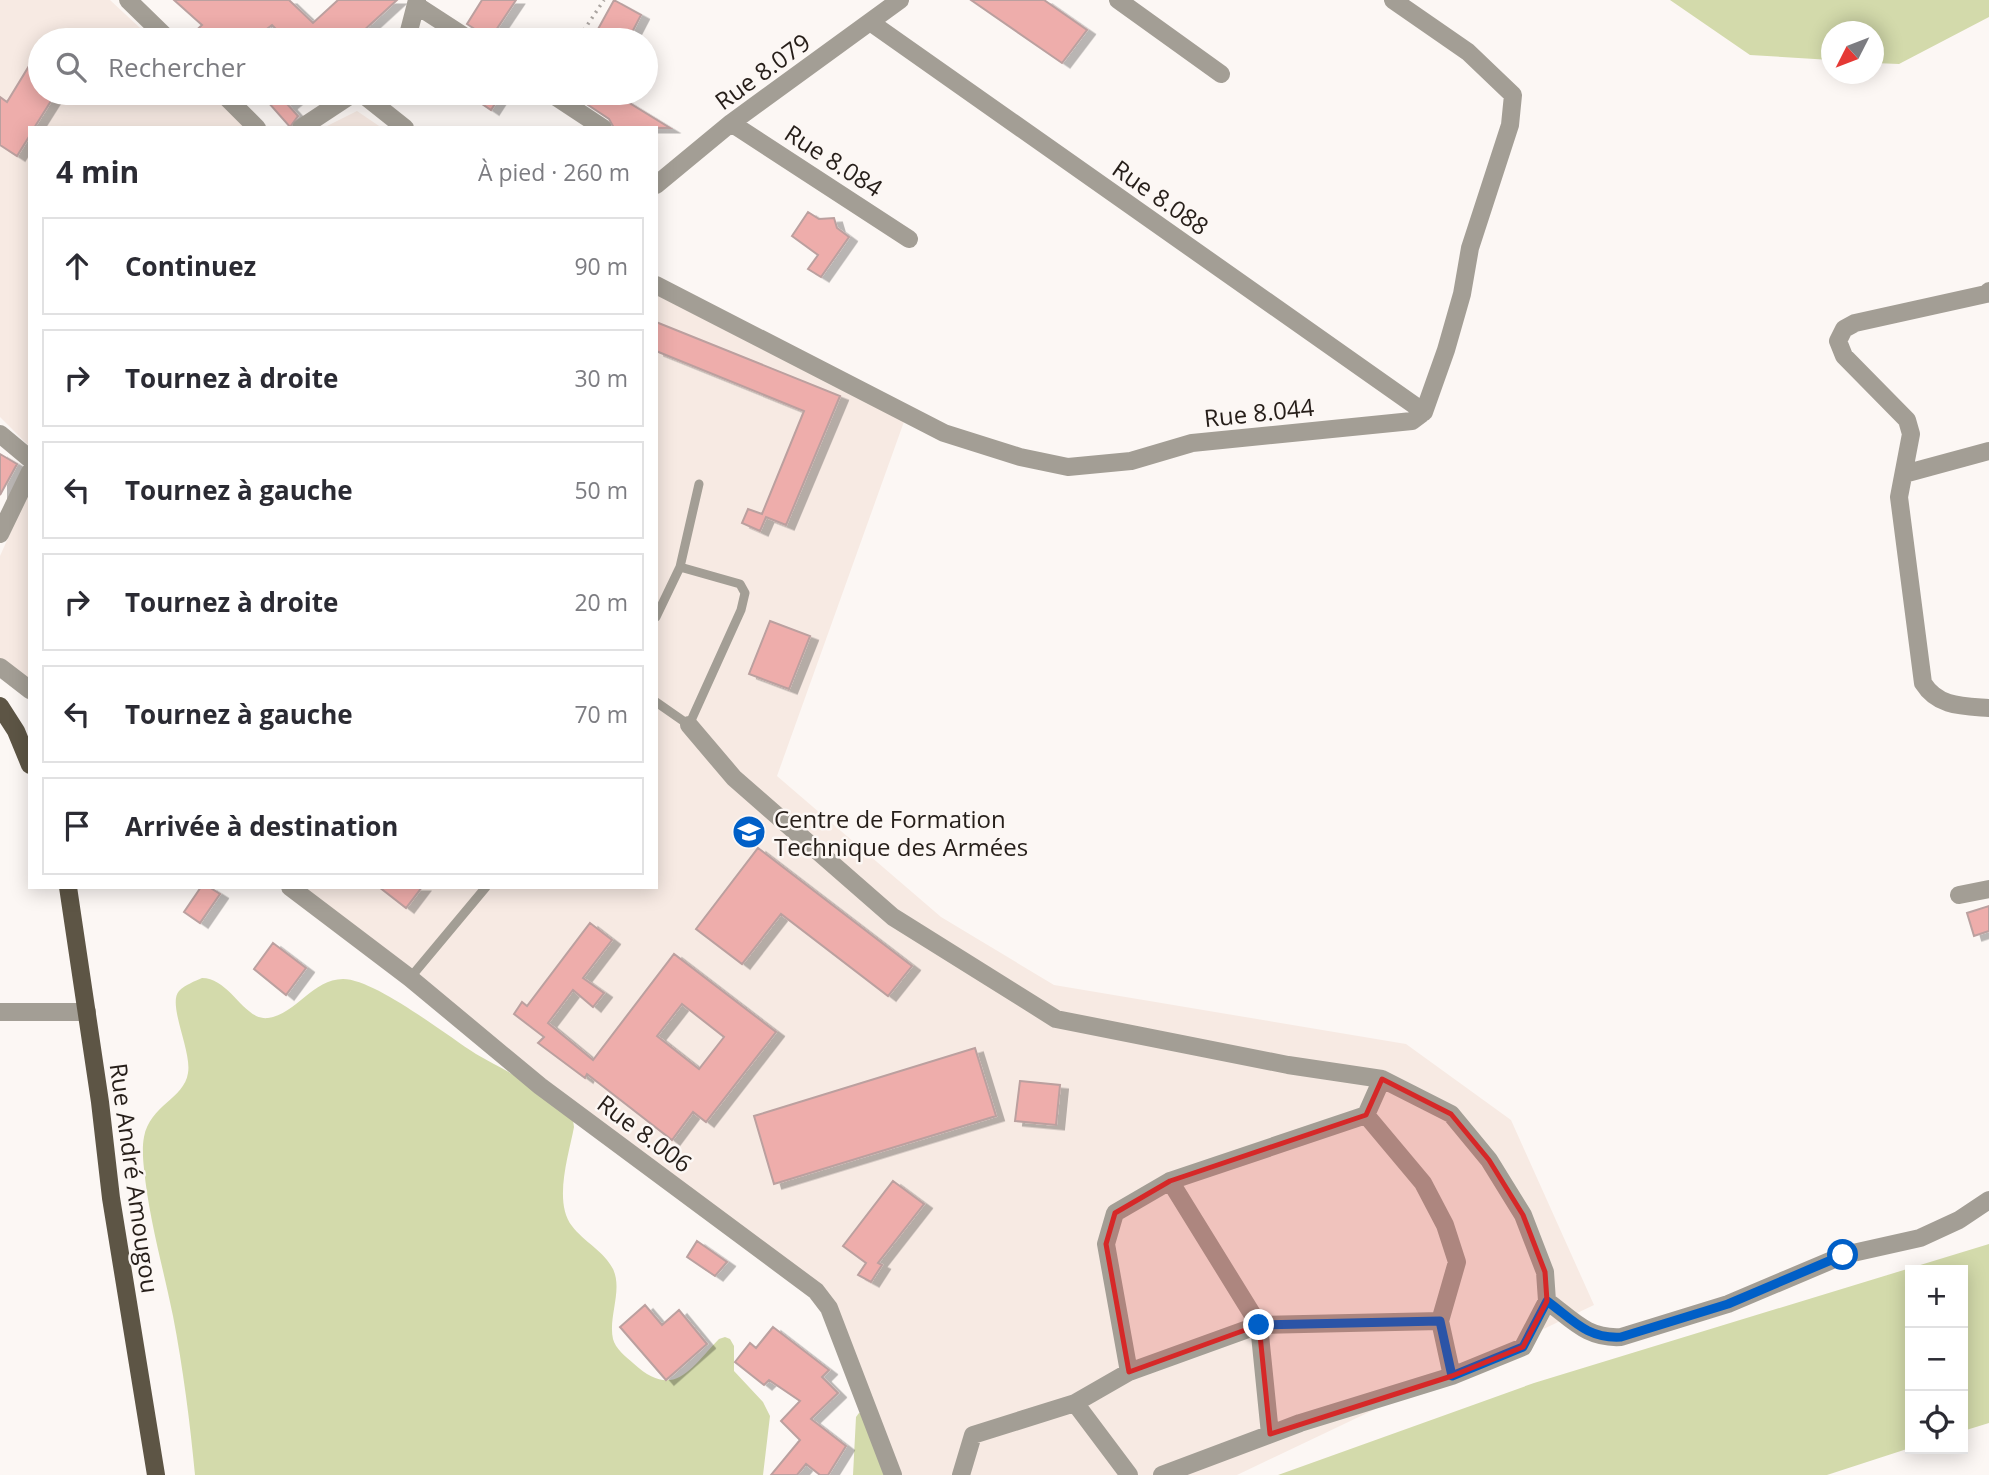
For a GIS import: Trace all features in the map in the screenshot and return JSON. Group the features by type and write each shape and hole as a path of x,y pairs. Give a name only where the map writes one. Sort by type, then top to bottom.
{"main road":[{"path":"0,706 16,731 28,760"},
{"name":"Rue André Amougou","path":"68,889 111,1198 156,1475"}],"street":[{"name":"Rue 8.079","path":"664,168 731,123 900,0"},
{"path":"1118,0 1221,74"},
{"path":"1393,0 1468,52 1513,96 1510,125 1470,248 1462,294 1446,350 1423,412"},
{"path":"408,28 417,3 453,28"},
{"path":"140,4 159,28"},
{"name":"Rue 8.088","path":"870,22 1423,412"},
{"path":"234,105 255,126"},
{"path":"304,126 336,105"},
{"path":"376,105 402,126"},
{"path":"568,105 600,126"},
{"name":"Rue 8.084","path":"731,123 909,239"},
{"name":"Rue 8.044","path":"658,286 944,433 1020,457 1068,467 1131,461 1192,443 1412,421 1423,412"},
{"path":"1989,291 1986,294 1855,323 1844,329 1838,341 1844,356 1907,420 1911,434 1899,497 1923,683 1930,695 1952,706 1989,708"},
{"path":"0,434 28,457"},
{"path":"1904,474 1989,451"},
{"path":"0,534 28,476"},
{"path":"0,667 28,688"},
{"path":"689,725 734,778 893,917 1056,1019 1288,1065 1382,1079 1451,1114 1489,1160 1523,1215 1545,1272 1547,1301 1523,1347 1452,1376 1270,1434 1162,1475"},
{"name":"Rue 8.006","path":"293,889 410,978 540,1086 816,1291 825,1300 892,1475"},
{"path":"1959,895 1989,889"},
{"path":"0,1012 87,1012"},
{"path":"1129,1371 1106,1244 1115,1213 1170,1181 1366,1115 1382,1079"},
{"path":"1366,1115 1423,1183 1446,1225 1457,1262 1440,1321 1452,1376"},
{"path":"1170,1181 1259,1325 1270,1434"},
{"path":"1547,1301 1590,1334 1605,1338 1621,1337 1728,1304 1843,1255 1920,1238 1959,1220 1989,1200"},
{"path":"961,1475 974,1435 1075,1403 1129,1371 1259,1325 1440,1321"},
{"path":"1075,1403 1129,1475"}],"lane":[{"path":"658,613 680,567 699,485"},
{"path":"658,703 689,725 741,610 745,593 740,584 680,567"},
{"path":"410,978 484,889"}],"path":[{"path":"585,28 604,0"}],"highlighted area":[{"path":"1382,1079 1451,1114 1489,1160 1523,1215 1545,1272 1547,1301 1523,1347 1452,1376 1270,1434 1259,1325 1129,1372 1106,1244 1115,1213 1170,1181 1366,1115"}],"shaded area":[{"path":"0,0 110,0 140,28 28,28 28,105 223,105 246,126 28,126 28,445 0,417"},
{"path":"357,111 379,126 327,126"},
{"name":"Centre de Formation Technique des Armées","path":"658,294 906,416 777,776 941,917 1054,985 1406,1044 1511,1120 1594,1305 1237,1475 901,1475 829,1297 298,889 658,889"},
{"path":"28,493 28,688 0,667 0,556"}],"green space":[{"path":"1670,0 1989,0 1989,17 1899,64 1884,63 1884,21 1821,21 1821,59 1750,55"},
{"path":"202,978 221,985 252,1013 268,1018 287,1010 313,990 332,981 357,981 391,998 476,1054 515,1076 573,1120 563,1191 566,1216 572,1226 613,1269 617,1286 612,1322 614,1342 624,1355 647,1374 660,1380 671,1380 690,1370 719,1339 730,1339 734,1346 734,1371 763,1402 770,1416 763,1475 195,1475 180,1355 149,1206 143,1149 147,1126 180,1089 188,1073 187,1053 176,997 181,989"},
{"path":"1989,1244 1989,1423 1968,1429 1968,1265 1920,1265"},
{"path":"1905,1270 1905,1450 1827,1475 1278,1475 1534,1383"},
{"path":"859,1413 867,1415 894,1475 853,1475 856,1417"}],"building":[{"path":"174,0 289,0 313,23 338,0 397,0 366,28 275,28 272,25 268,28 199,28 202,25"},
{"path":"482,0 516,0 497,28 473,28 467,24"},
{"path":"614,0 641,15 634,28 599,28"},
{"path":"971,0 1044,0 1087,30 1062,63"},
{"path":"28,68 28,105 48,105 35,126 28,126 28,138 17,156 0,145 0,97 7,102"},
{"path":"271,105 288,105 298,116 289,126"},
{"path":"588,105 633,105 670,128 613,126 609,119"},
{"path":"808,212 819,219 834,218 837,228 849,237 821,277 808,269 818,255 792,236"},
{"path":"658,323 840,396 786,525 766,517 760,531 742,523 748,509 762,514 804,411 658,352"},
{"path":"0,454 17,464 0,495"},
{"path":"770,621 810,636 789,689 749,674"},
{"path":"758,848 912,966 888,996 781,914 742,964 696,929"},
{"path":"200,889 212,889 220,894 200,923 184,912"},
{"path":"382,889 420,889 406,908"},
{"path":"1989,906 1989,931 1974,936 1967,913"},
{"path":"590,923 612,940 583,978 604,993 593,1007 573,990 548,1023 593,1060 674,954 776,1032 706,1122 693,1112 672,1140 587,1074 585,1078 538,1043 544,1037 514,1014 522,1002 527,1006","holes":["682,1004 724,1037 699,1069 657,1036"]},
{"path":"273,943 306,968 286,995 254,969"},
{"path":"975,1048 996,1116 774,1184 754,1116"},
{"path":"1020,1081 1060,1085 1056,1125 1015,1121"},
{"path":"893,1181 924,1204 878,1263 882,1265 871,1282 858,1275 866,1263 843,1246"},
{"path":"697,1241 727,1262 715,1276 687,1257"},
{"path":"645,1305 662,1325 679,1310 707,1344 666,1380 620,1327"},
{"path":"773,1327 829,1370 822,1377 838,1393 811,1419 846,1446 828,1475 820,1475 806,1464 797,1475 771,1475 800,1440 781,1421 800,1401 769,1380 764,1385 735,1362 750,1343 756,1348"}],"place":[{"name":"Centre de Formation Technique des Armées","path":"749,832"}],"route":[{"path":"1259,1325 1440,1321 1452,1376 1523,1347 1547,1301 1590,1334 1605,1338 1621,1337 1728,1304 1843,1255"}]}
